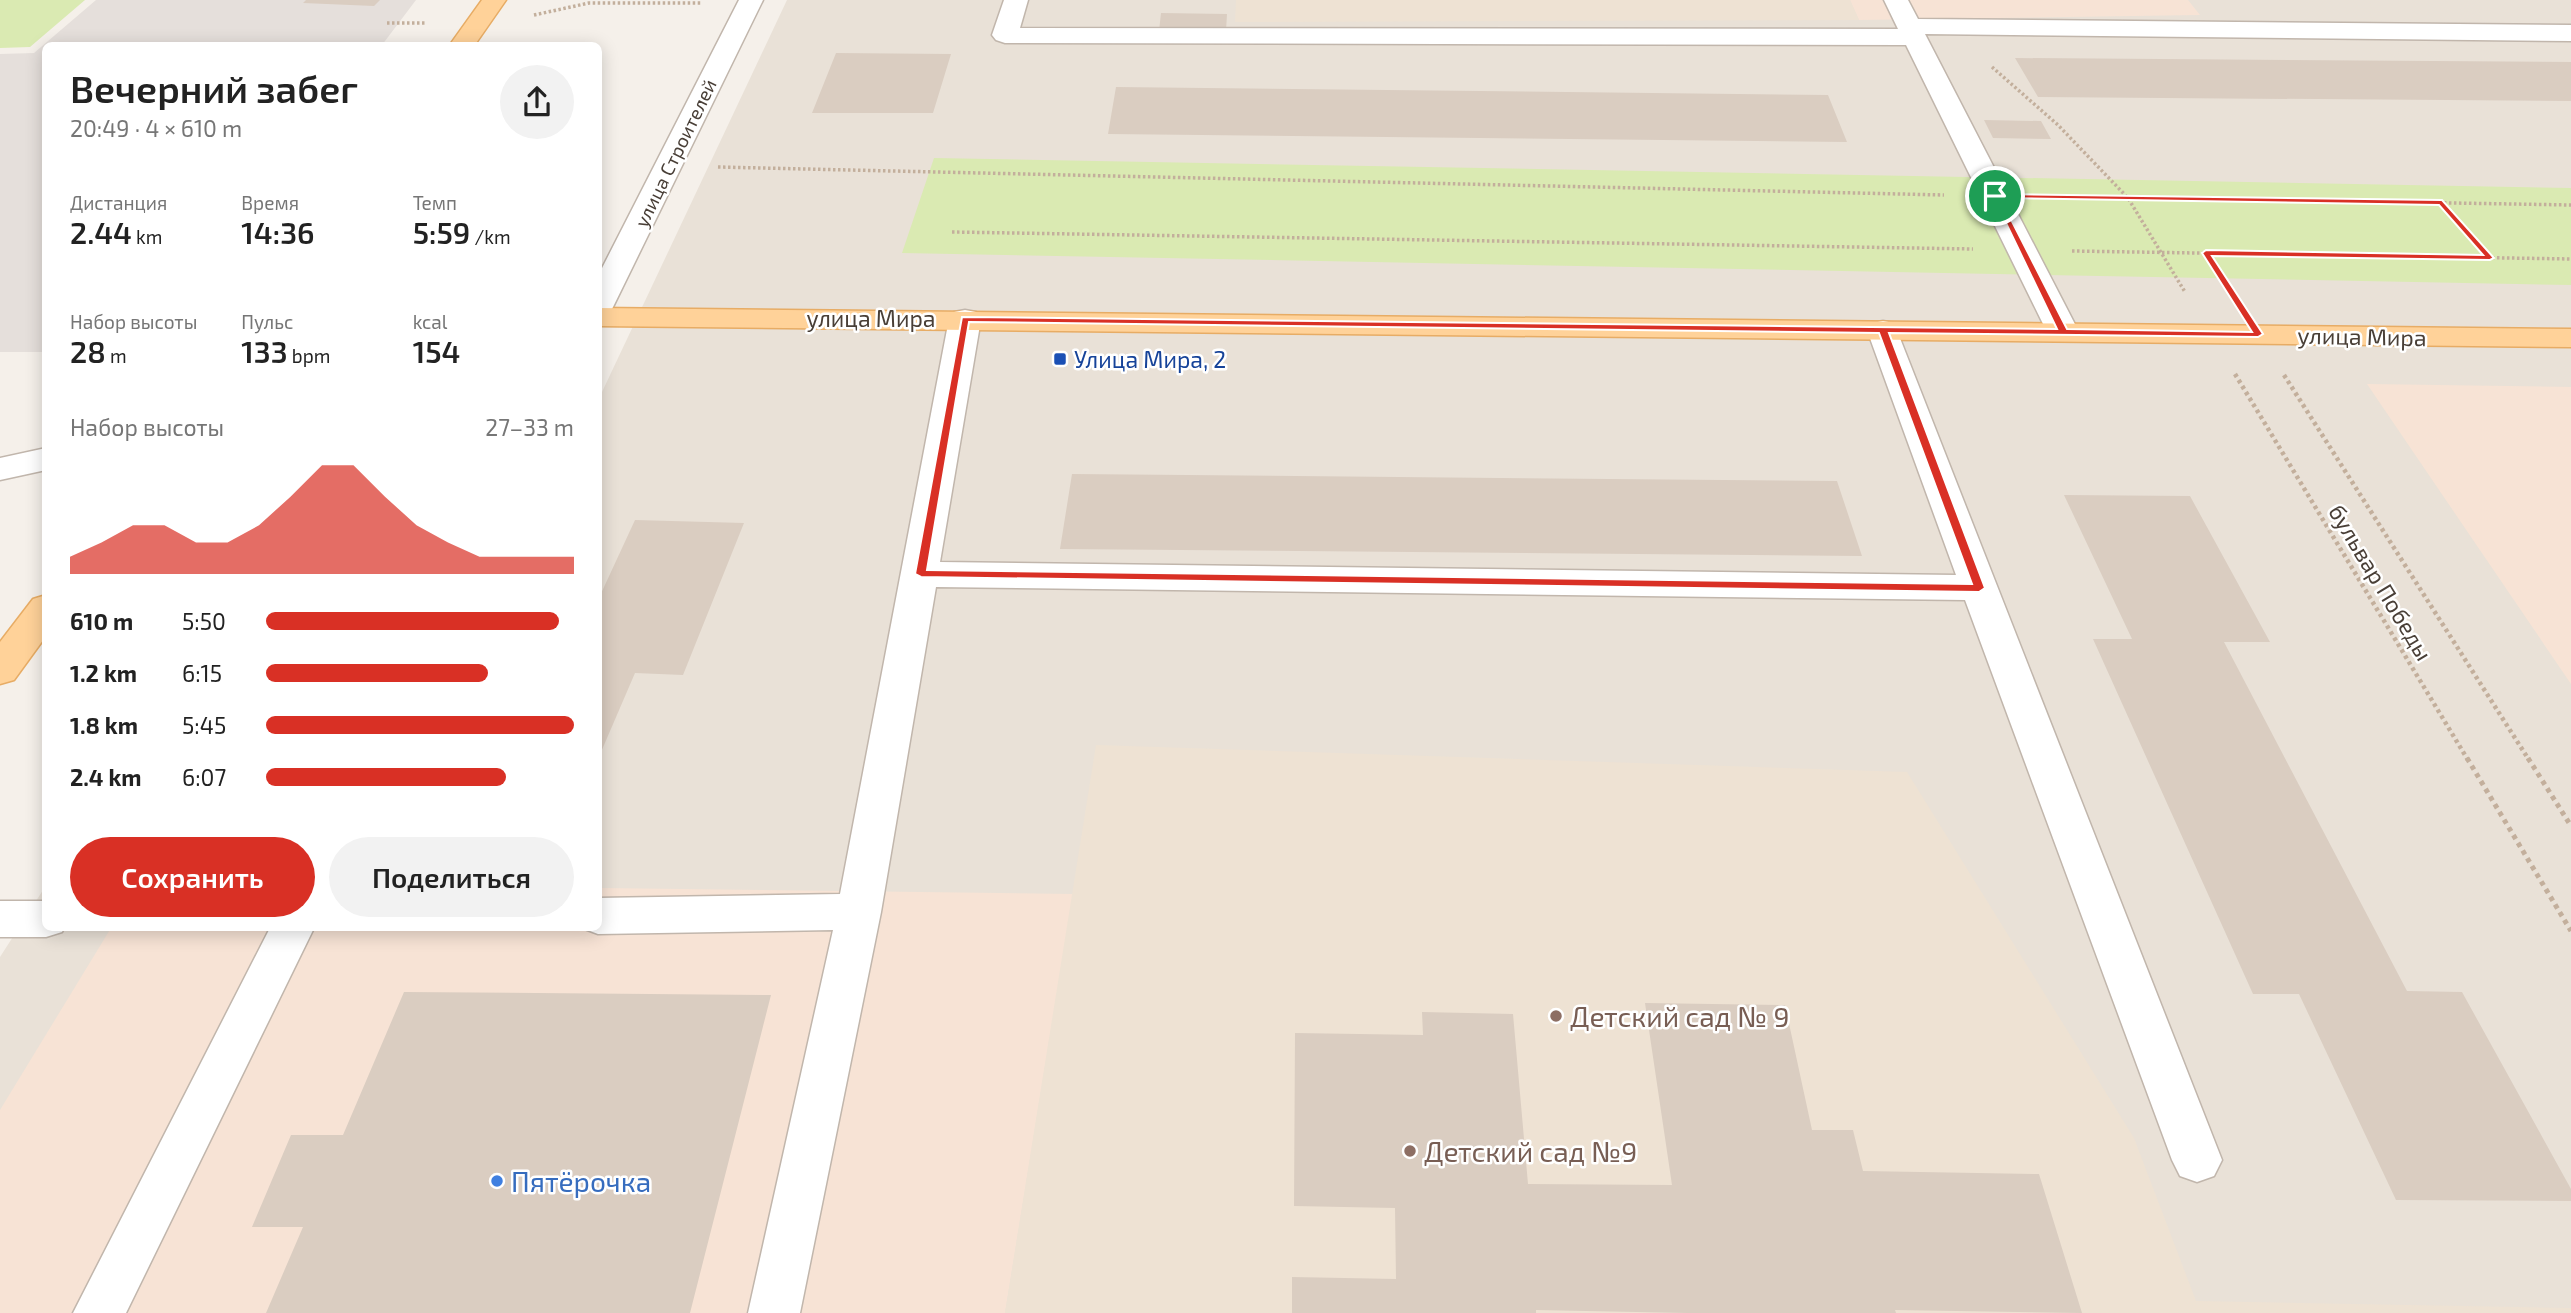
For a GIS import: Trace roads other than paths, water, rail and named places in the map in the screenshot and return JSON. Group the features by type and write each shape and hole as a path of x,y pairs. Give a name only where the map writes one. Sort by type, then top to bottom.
{"main road":[{"path":"464,42 494,0"},
{"name":"улица Мира","path":"602,317 2571,338"},
{"path":"0,670 42,613"}],"street":[{"path":"1016,0 1005,35 1912,31 1946,26 2571,33"},
{"path":"1896,0 2063,332"},
{"name":"улица Строителей","path":"602,299 750,1"},
{"path":"774,1313 859,912 965,319"},
{"path":"1883,330 2197,1160"},
{"path":"0,469 42,460"},
{"path":"921,574 1979,588"},
{"path":"602,916 859,912"},
{"path":"0,919 42,919"},
{"path":"99,1313 290,931"}],"place":[{"name":"Улица Мира, 2","path":"1060,359"},
{"name":"Детский сад № 9","path":"1556,1016"},
{"name":"Детский сад №9","path":"1410,1151"},
{"name":"Пятёрочка","path":"497,1181"}]}
